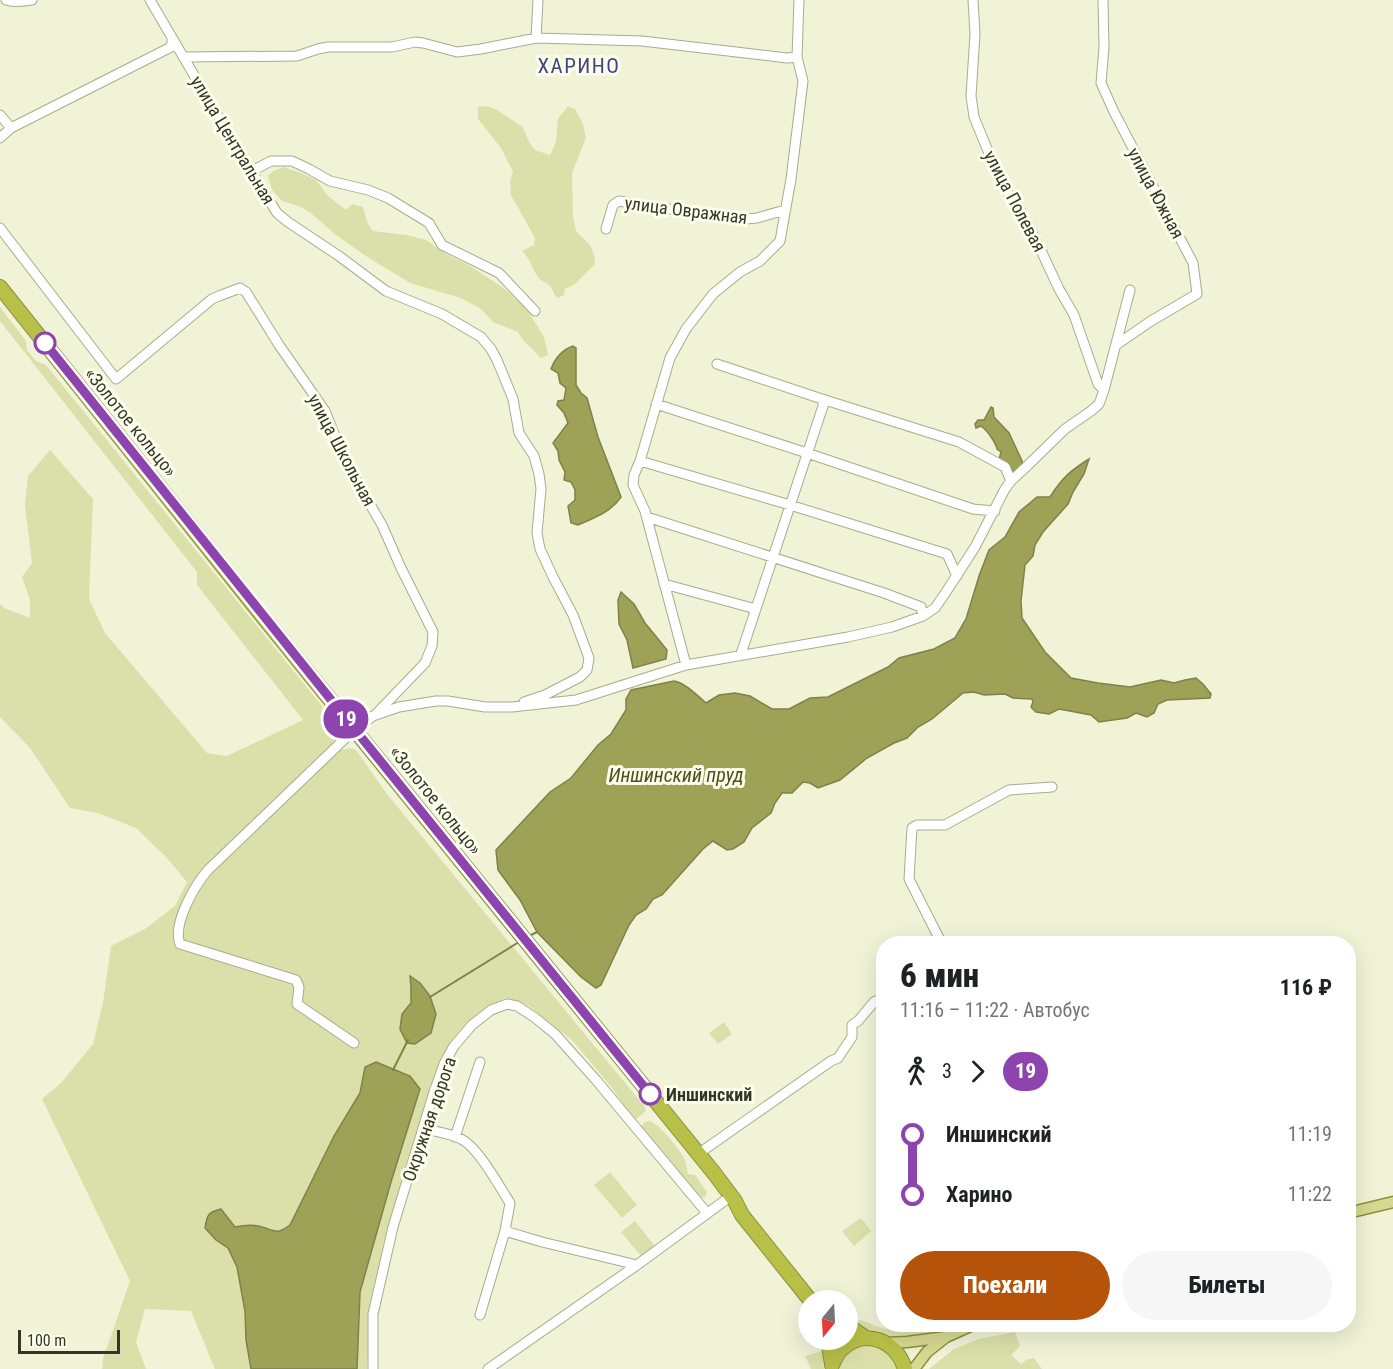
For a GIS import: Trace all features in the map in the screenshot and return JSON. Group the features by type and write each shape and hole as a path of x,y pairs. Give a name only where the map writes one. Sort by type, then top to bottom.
{"highway":[{"name":"«Золотое кольцо»","path":"0,287 698,1154 733,1198 742,1215 802,1290"},
{"name":"«Золотое кольцо»","path":"733,1198 747,1210 812,1290"},
{"path":"858,1333 866,1338"},
{"path":"833,1363 849,1343 866,1338 887,1343 903,1360 905,1369"}],"main road":[{"path":"1356,1211 1393,1202"},
{"path":"914,1369 927,1352 946,1337 957,1332"},
{"path":"887,1343 946,1337"}],"street":[{"path":"6,0 21,2 32,0"},
{"name":"улица Центральная","path":"150,0 232,140 273,207 282,217 386,291 442,314 481,337 497,360 513,399 519,433 534,456 539,474 538,543 573,615 589,658 586,670 576,680 512,707"},
{"path":"536,38 538,0"},
{"path":"686,665 647,517 633,485 634,475 670,358 686,329 713,294 740,272 760,261 779,244 791,179 804,81 797,57 799,0"},
{"name":"улица Полевая","path":"973,0 975,34 971,96 974,117 1002,185 1023,217 1074,315 1098,384 1104,390"},
{"name":"улица Южная","path":"1103,0 1104,47 1101,83 1193,263 1197,294 1116,345"},
{"path":"0,138 11,128 171,47 172,37"},
{"path":"183,57 297,57 328,47 392,47 415,42 457,52 536,38 642,41 787,58 797,57"},
{"path":"0,115 11,128"},
{"path":"252,171 271,161 292,161 330,181 368,190 388,198 429,223 442,244 499,273 535,311"},
{"name":"улица Овражная","path":"606,229 613,205 619,201 718,217 746,219 785,210"},
{"name":"улица Школьная","path":"0,228 116,379 212,299 240,288 246,292 279,345 325,411 345,461 382,525 400,568 433,632 432,646 425,663 373,716"},
{"path":"354,1043 297,1004 300,987 296,980 178,943 182,917 189,897 207,870 355,729 373,716 399,707 436,701 485,707 512,707 576,700 686,665 848,637 892,627 923,616 935,608 957,576 1011,481 1065,429 1099,404 1130,290"},
{"path":"717,364 959,442 1005,467 1011,481"},
{"path":"741,654 825,400"},
{"path":"656,404 973,509 995,511"},
{"path":"640,460 947,554 957,576"},
{"path":"647,517 884,593 921,607 923,616"},
{"path":"664,584 756,609"},
{"path":"938,936 909,879 912,828 917,825 945,825 1009,790 1052,787"},
{"path":"698,1154 838,1058 852,1037 852,1025 876,1001"},
{"name":"Окружная дорога","path":"373,1369 373,1314 393,1227 438,1081 454,1046 466,1031 484,1014 499,1006 512,1004 525,1010 555,1034 706,1213"},
{"path":"456,1137 480,1062"},
{"path":"424,1128 456,1137 472,1147 510,1203 505,1231 480,1315"},
{"path":"488,1369 637,1265 706,1213 733,1198"},
{"path":"505,1231 637,1265"}],"shaded area":[{"path":"488,106 523,127 535,150 550,155 556,142 558,119 568,106 575,109 583,124 586,138 572,173 573,217 576,231 590,245 595,264 575,284 565,289 564,295 558,298 550,286 539,279 522,251 534,245 535,238 511,195 510,181 513,172 501,148 478,119 478,107"},
{"path":"283,167 316,180 328,196 346,210 352,204 363,207 368,224 373,231 426,240 505,289 528,311 544,337 548,355 541,358 518,332 493,322 481,309 461,298 410,283 336,235 312,214 301,207 282,201 272,190 268,176"},
{"path":"0,307 26,341 27,350 36,361 46,365 339,727 339,736 334,742 343,750 350,748 356,750 387,794 645,1107 646,1111 636,1119 573,1041 529,1006 504,998 485,1008 468,1021 451,1041 431,1087 405,1179 383,1244 370,1312 367,1369 357,1369 360,1292 420,1089 365,1067 360,1093 334,1136 290,1225 276,1232 255,1226 235,1227 221,1209 205,1228 216,1240 228,1248 237,1267 245,1311 246,1339 251,1369 215,1369 191,1311 145,1309 136,1342 146,1369 102,1369 103,1359 130,1281 42,1099 61,1083 93,1044 103,1003 111,946 145,929 175,906 187,882 166,857 136,828 98,813 70,808 30,748 0,717 0,604 4,608 30,618 30,600 22,577 32,563 25,505 28,476 50,450 93,499 89,599 105,633 207,753 227,756 303,720 197,585 197,572 0,321","holes":["410,977 427,993 436,1014 402,1014 411,1003"]},
{"path":"724,1022 732,1034 718,1044 709,1033"},
{"path":"650,1121 665,1133 679,1150 685,1160 688,1174 695,1175 707,1192 705,1197 699,1198 641,1127 645,1122"},
{"path":"610,1172 637,1205 622,1218 594,1185"},
{"path":"861,1218 871,1231 854,1246 842,1231"},
{"path":"635,1221 655,1246 642,1257 621,1232"},
{"path":"858,1320 876,1326 876,1332 933,1332 919,1336 899,1337 870,1331 858,1323"},
{"path":"1015,1332 1020,1346 1011,1355 1021,1364 1034,1358 1042,1369 929,1369 954,1349 979,1339"},
{"path":"862,1346 880,1348 893,1358 898,1369 839,1369 847,1355"},
{"path":"823,1351 824,1369 811,1369 805,1356"}],"water":[{"path":"573,346 576,348 576,385 587,398 598,437 621,497 607,511 578,525 571,523 568,506 575,500 575,490 571,482 564,480 565,472 553,443 568,423 564,413 557,405 558,401 564,400 566,388 560,383 558,373 551,369 559,355"},
{"path":"991,407 994,417 1009,433 1024,465 1018,471 1011,470 999,460 1001,452 986,430 981,426 976,428 975,424 978,420 984,420"},
{"name":"Иншинский пруд","path":"1089,459 1084,474 1068,504 1043,532 1035,545 1033,556 1025,565 1021,601 1022,618 1045,652 1071,678 1130,687 1161,680 1174,683 1196,678 1211,694 1210,698 1167,700 1158,704 1154,713 1147,717 1136,713 1127,718 1099,722 1091,715 1059,709 1049,714 1036,712 1031,707 1032,699 1013,698 1005,694 963,693 907,738 867,758 840,780 818,788 803,782 792,793 782,793 771,813 752,828 744,842 733,849 727,850 713,841 703,849 662,895 653,899 646,909 636,915 601,985 596,988 581,977 537,932 520,900 498,870 496,850 550,792 571,778 598,745 611,734 626,710 626,699 631,690 674,681 686,687 706,703 719,695 735,693 750,696 772,709 789,709 810,698 828,697 888,667 899,658 934,649 955,638 966,619 989,550 1005,537 1019,512 1037,497 1050,497 1067,475"},
{"path":"621,592 634,604 645,623 667,650 666,659 633,668 627,640 619,624 618,600"},
{"path":"410,976 420,983 430,996 436,1014 431,1033 415,1044 407,1043 400,1029 402,1014 411,1003"},
{"path":"376,1062 410,1076 420,1089 360,1292 357,1369 251,1369 246,1340 245,1311 237,1267 228,1248 216,1240 205,1228 208,1217 213,1211 221,1209 235,1227 255,1225 276,1231 290,1225 334,1136 360,1093 365,1067"}],"waterway":[{"path":"529,936 537,932"},
{"path":"430,997 519,942"},
{"path":"393,1070 408,1040"}],"bus line":[{"name":"19","path":"45,343 650,1094"}],"place":[{"name":"Иншинский","path":"650,1094"}],"district":[{"name":"ХАРИНО","path":"579,66"}]}
